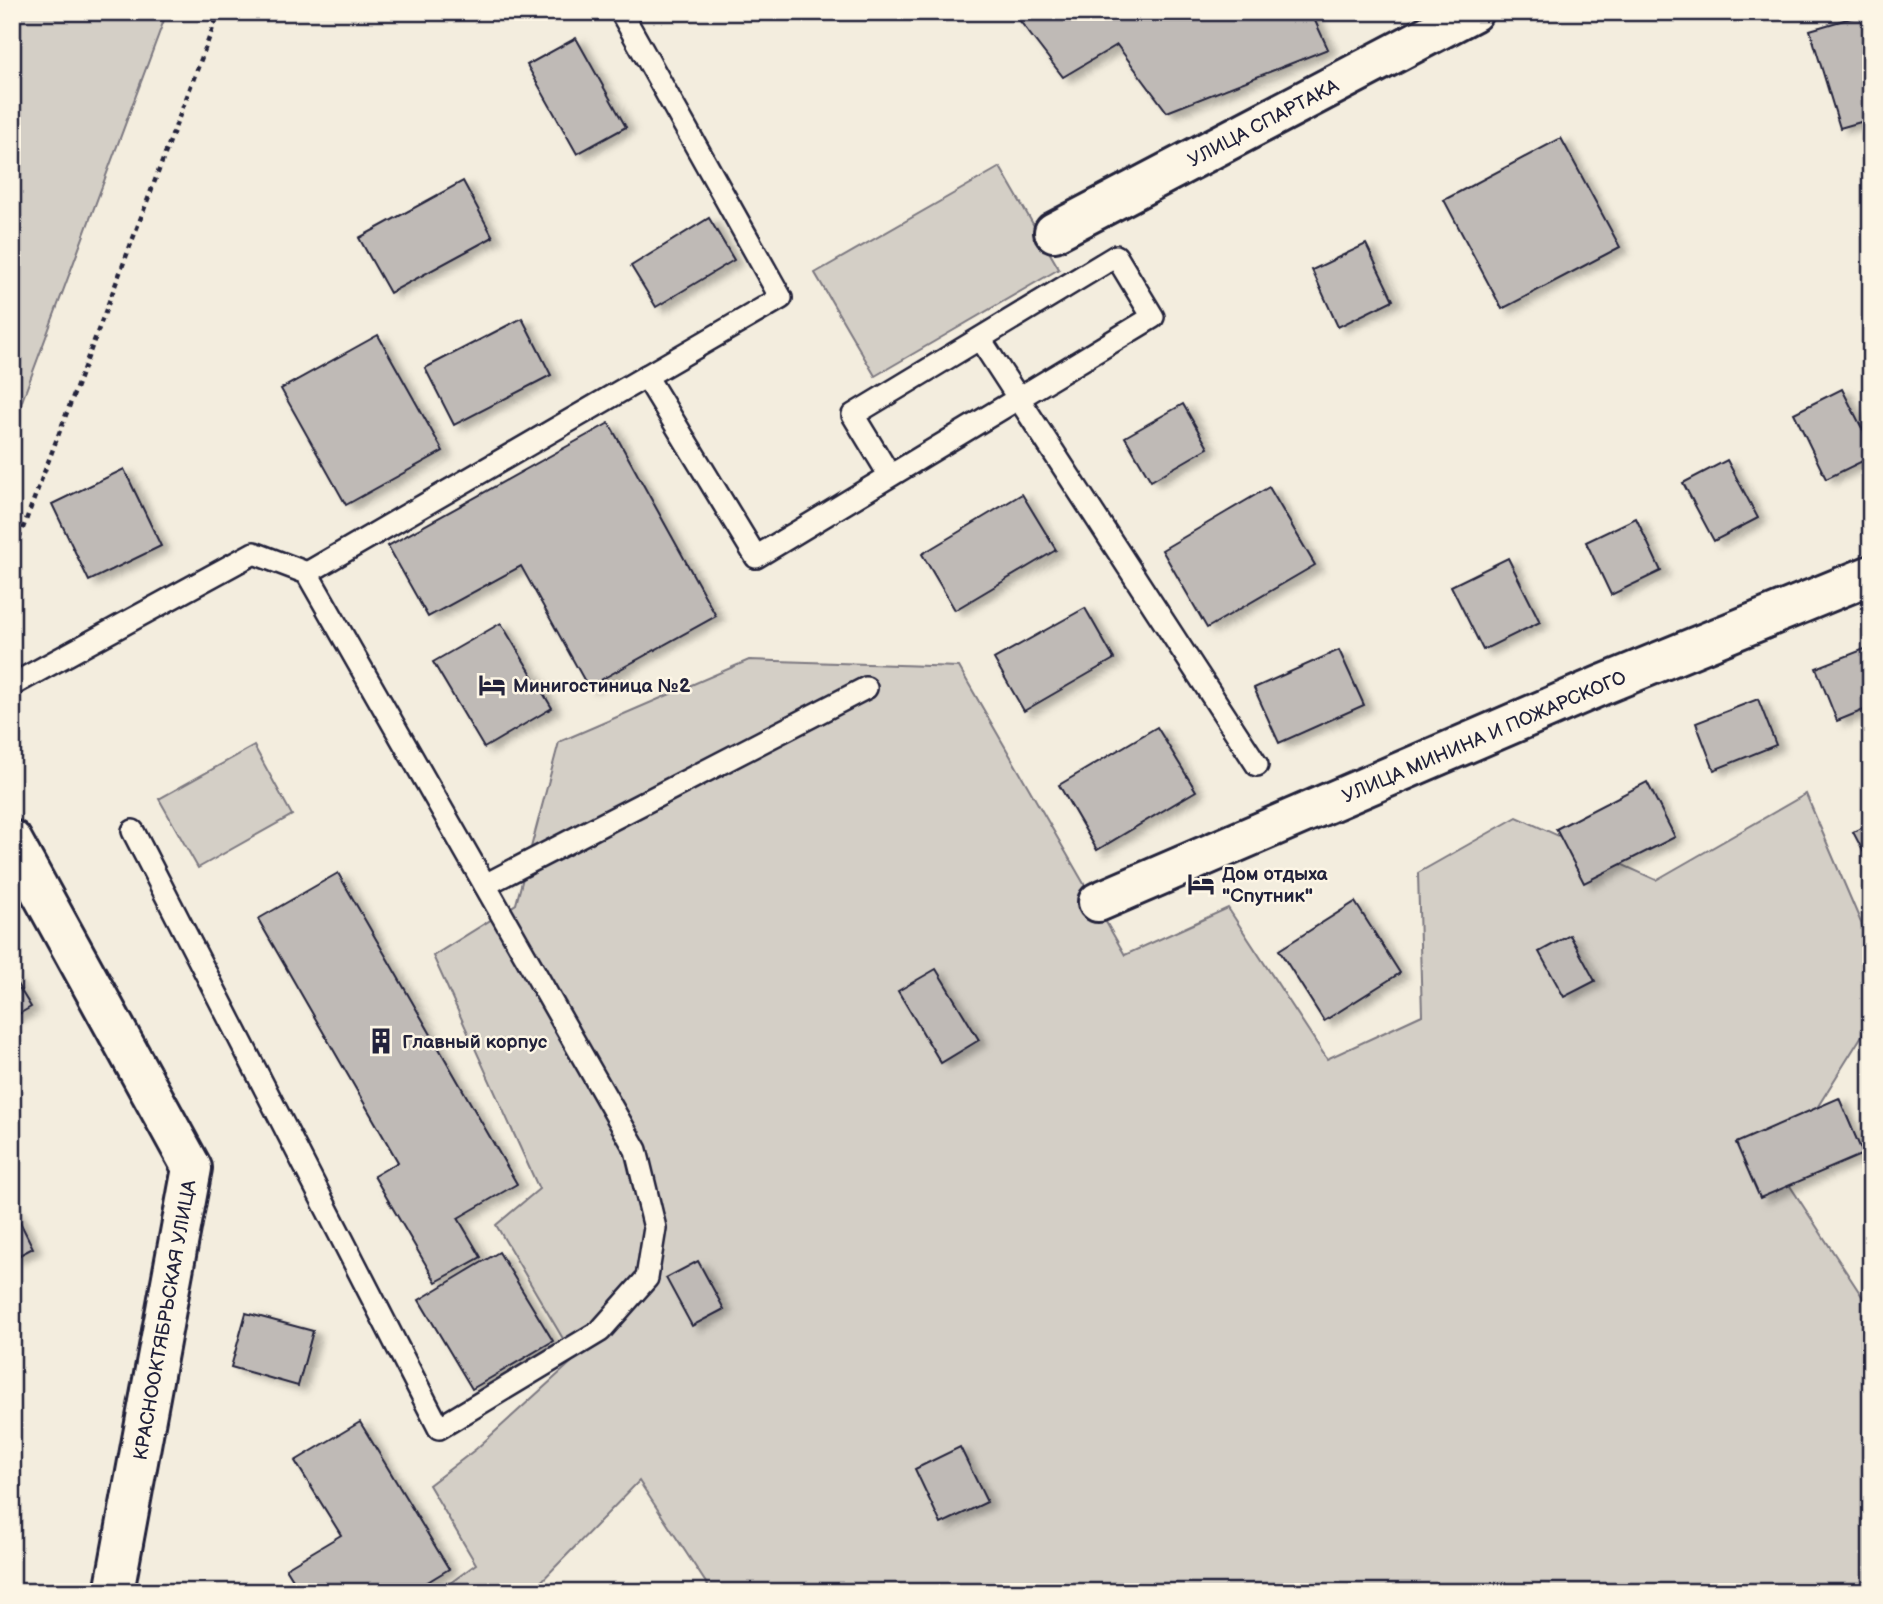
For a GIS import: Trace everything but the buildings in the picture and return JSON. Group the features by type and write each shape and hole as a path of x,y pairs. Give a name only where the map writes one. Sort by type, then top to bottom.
{"street":[{"name":"УЛИЦА СПАРТАКА","path":"1054,232 1463,14"},
{"name":"УЛИЦА МИНИНА И ПОЖАРСКОГО","path":"1098,902 1602,684 1871,575"},
{"name":"КРАСНООКТЯБРЬСКАЯ УЛИЦА","path":"12,840 192,1168 114,1592"}],"lane":[{"path":"307,573 781,298 621,12"},
{"path":"646,376 756,557 890,476 1153,317 1116,256 853,415 890,476"},
{"path":"980,338 1257,765"},
{"path":"12,685 254,553 307,573 636,1150 655,1228 648,1279 600,1331 439,1428 133,831"},
{"path":"485,885 866,688"}],"path":[{"path":"12,557 219,12"}],"shaded area":[{"path":"12,12 167,12 12,428"},
{"path":"1000,167 1059,269 875,376 815,273"},
{"path":"749,660 959,667 1125,955 1228,908 1327,1059 1422,1015 1418,873 1517,817 1656,880 1806,794 1871,946 1871,1021 1779,1169 1871,1310 1871,1592 712,1592 639,1481 531,1592 438,1592 476,1564 429,1485 476,1449 575,1359 496,1225 539,1189 433,956 516,904 559,742"},
{"path":"254,746 292,815 198,868 159,799"}],"place":[{"name":"Минигостиница №2","path":"492,685"},
{"name":"Дом отдыха \"Спутник\"","path":"1201,884"},
{"name":"Главный корпус","path":"381,1041"}]}
